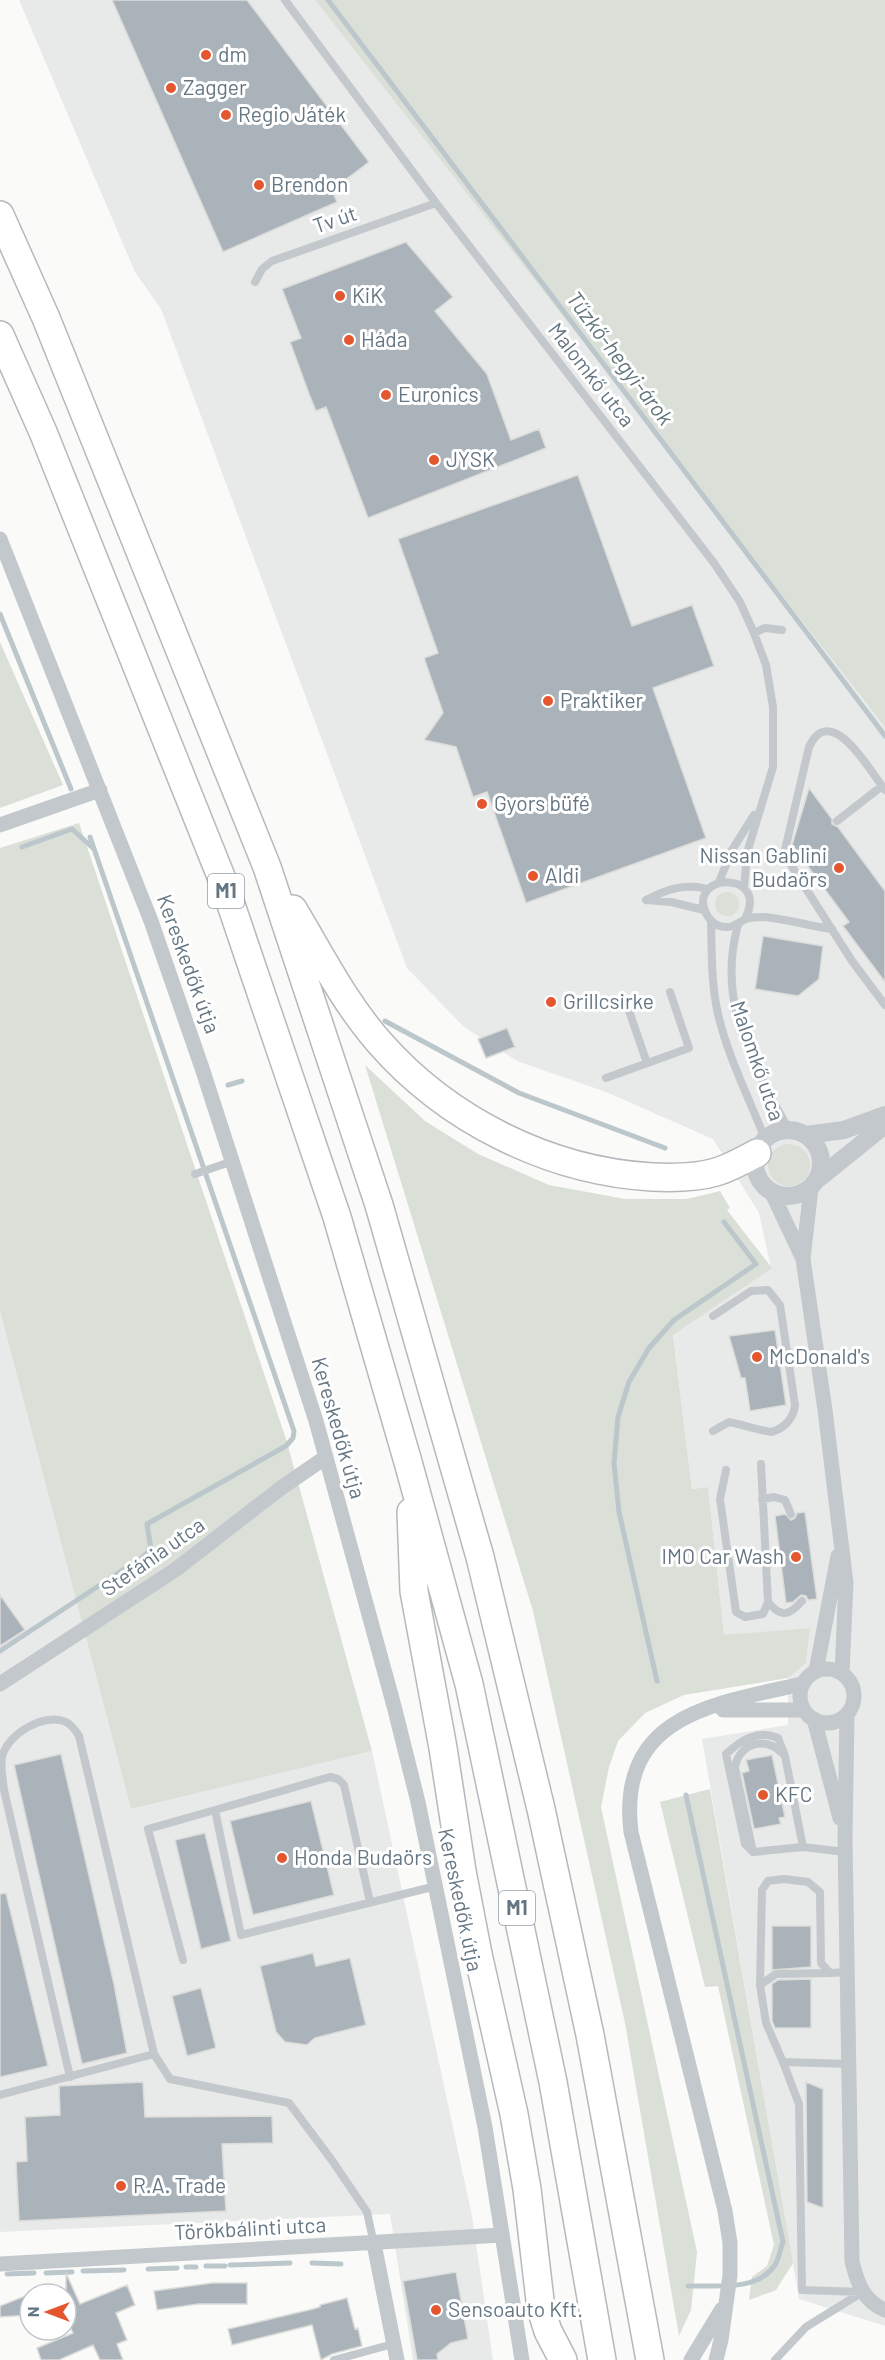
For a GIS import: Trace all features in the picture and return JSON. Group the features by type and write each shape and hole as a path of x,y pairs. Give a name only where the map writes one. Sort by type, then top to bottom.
{"highway":[{"name":"M1","path":"0,215 46,318 267,867 379,1205 480,1557 541,1809 590,2035 650,2360"},
{"name":"M1","path":"0,335 47,443 224,884 337,1217 469,1684 553,2082 602,2360"},
{"path":"267,867 348,1002 379,1042 436,1096 495,1133 563,1161 631,1176 692,1176 715,1173 761,1146"},
{"path":"408,1462 414,1591 443,1748 462,1871 514,2114 527,2189 542,2309 548,2331 563,2360"}],"street":[{"name":"Kereskedők útja","path":"0,539 155,932 232,1161 326,1457 394,1706 436,1886 485,2127 522,2360"},
{"path":"0,825 100,790"},
{"path":"803,1259 771,1193 757,1172 761,1146 777,1132 844,1130 885,1115"},
{"path":"766,1188 789,1197 801,1194 885,1125"},
{"path":"798,1132 815,1144 820,1155 821,1167 814,1183 803,1259 825,1410 846,1582 842,1673"},
{"name":"Stefánia utca","path":"0,1684 175,1570 281,1488 326,1457"},
{"path":"816,1671 841,1541"},
{"path":"698,1711 743,1709 809,1715 832,1722 847,1714 852,1707 852,1685 842,1673 828,1669 816,1671 802,1684 800,1693 809,1715 846,1845"},
{"path":"716,2360 728,2299 730,2243 725,2211 631,1832 628,1806 631,1780 639,1760 651,1741 681,1719 698,1711 760,1693 802,1684"},
{"path":"847,1714 846,1845 852,2261 856,2280 862,2292 870,2302 885,2310"},
{"name":"Törökbálinti utca","path":"0,2264 502,2235"},
{"path":"374,2244 397,2360"},
{"path":"691,2360 728,2299"}],"lane":[{"name":"Malomkő utca","path":"285,0 436,203 714,563 740,602 754,633 771,688 775,726 773,767 747,853 744,888"},
{"name":"Tv út","path":"255,282 262,269 272,261 436,203"},
{"path":"754,633 765,628 782,630"},
{"path":"837,821 883,788 839,733 826,731 813,738 809,747 784,854 832,929 885,1005"},
{"name":"Malomkő utca","path":"719,882 732,850 760,806"},
{"path":"733,881 744,888 750,899 750,909 745,919 738,925 724,927 711,922 704,910 704,899 708,889 719,882 733,881"},
{"path":"704,910 671,902 646,900 668,889 693,885 708,889"},
{"path":"750,909 764,917"},
{"path":"745,919 764,917 832,929"},
{"name":"Malomkő utca","path":"711,922 712,978 718,1013 761,1146"},
{"name":"Malomkő utca","path":"738,925 731,960 731,984 738,1022 749,1054 798,1132"},
{"path":"606,1078 689,1048 670,992"},
{"path":"627,1005 647,1063"},
{"path":"195,1174 232,1161"},
{"path":"712,1431 729,1422 769,1432 784,1426 794,1414 795,1405 780,1305 768,1290 751,1291 713,1316"},
{"path":"726,1470 720,1499 736,1612 745,1617 763,1614 768,1602 761,1464"},
{"path":"762,1499 774,1497 785,1500 791,1514"},
{"path":"768,1602 776,1612 784,1614 794,1611 802,1601"},
{"path":"70,2077 1,1769 2,1755 11,1741 28,1727 50,1719 66,1722 74,1727 79,1736 154,2054 170,2079 289,2103 367,2212 374,2244"},
{"path":"804,1847 785,1756 778,1738 770,1734 742,1739 726,1754 745,1844 753,1852 846,1845"},
{"path":"183,1960 148,1829 330,1777 338,1779 344,1785 370,1902"},
{"path":"215,1810 241,1935 436,1886"},
{"path":"831,1973 821,1964 820,1892 808,1882 784,1878 768,1881 762,1890 760,1985 766,2023 798,2104 802,2290 862,2292"},
{"path":"760,1985 776,1974 848,1972"},
{"path":"0,2095 154,2054"},
{"path":"783,2062 849,2064"},
{"path":"775,2360 806,2327 862,2292"},
{"path":"334,2360 393,2344"}],"shaded area":[{"path":"19,0 315,0 885,727 885,2326 799,2299 702,1739 788,1725 788,1678 806,1663 810,1628 724,1636 708,1487 692,1489 673,1334 771,1268 759,1213 713,1139 606,1092 517,1061 464,1027 407,968 161,309 135,272"},
{"path":"315,0 885,0 885,727"},
{"path":"0,642 63,785 0,808"},
{"path":"79,823 286,1439 372,1751 131,1809 0,1311 0,848"},
{"path":"727,892 736,895 739,904 736,913 727,916 718,913 715,904 718,895"},
{"path":"365,1065 425,1121 478,1154 549,1185 625,1199 687,1199 720,1191 730,1208 727,1210 772,1268 673,1335 692,1489 708,1487 724,1635 810,1628 806,1663 788,1678 684,1695 645,1713 618,1741 609,1767 601,1807 697,2252 691,2310 679,2336 625,2023 533,1611"},
{"path":"789,1144 797,1145 804,1150 809,1157 809,1173 804,1180 797,1185 789,1186 781,1185 774,1180 769,1173 768,1165 769,1157 774,1150 781,1145"},
{"path":"0,1311 131,1809 372,1751 472,2216 493,2360 413,2360 390,2214 0,2232"},
{"path":"710,1789 793,2263 776,2290 749,2300 752,2277 767,2266 774,2245 718,1986 705,1987 660,1802"}],"building":[{"path":"112,0 247,0 369,162 332,190 337,202 223,252"},
{"path":"406,242 453,297 435,311 487,374 511,440 539,429 546,448 368,518 326,407 316,411 309,394 290,342 301,338 282,289"},
{"name":"Praktiker","path":"578,475 632,626 692,605 714,666 653,688 706,838 526,903 487,792 473,797 456,747 424,740 443,713 424,658 438,653 398,539"},
{"name":"Nissan Gablini Budaörs","path":"809,788 832,819 832,824 838,827 885,891 885,982 843,926 849,922 792,845"},
{"path":"763,936 823,946 819,979 798,996 755,989"},
{"path":"507,1028 515,1047 486,1058 478,1039"},
{"name":"McDonald's","path":"775,1330 786,1405 750,1411 745,1378 741,1378 729,1336"},
{"name":"IMO Car Wash","path":"805,1512 817,1599 808,1600 806,1596 801,1595 793,1602 786,1603 775,1516 785,1514 791,1520 797,1513"},
{"path":"0,1595 25,1630 0,1646"},
{"path":"61,1754 114,1984 127,2053 82,2064 14,1765"},
{"name":"KFC","path":"772,1755 785,1817 779,1818 781,1824 754,1829 742,1773 749,1771 746,1760"},
{"name":"Honda Budaörs","path":"311,1801 334,1895 253,1915 230,1821"},
{"path":"205,1833 231,1941 201,1949 175,1840"},
{"path":"6,1893 48,2066 0,2077 0,1894"},
{"path":"772,1926 811,1926 811,1967 772,1970"},
{"path":"313,1953 316,1966 350,1958 366,2025 315,2038 307,2045 285,2042 276,2032 260,1966"},
{"path":"811,1979 811,2028 775,2028 772,2021 772,1984 778,1980"},
{"path":"201,1988 216,2048 187,2056 172,1996"},
{"path":"143,2082 145,2117 272,2116 273,2143 222,2144 226,2211 19,2221 16,2162 27,2161 25,2117 60,2115 59,2086"},
{"path":"806,2082 823,2089 823,2208 807,2202"},
{"name":"Sensoauto Kft.","path":"456,2272 468,2339 451,2343 437,2354 438,2360 417,2360 403,2281"},
{"path":"212,2283 247,2283 247,2304 198,2304 157,2310 154,2291"},
{"path":"127,2285 135,2305 116,2313 127,2340 117,2344 123,2360 100,2360 93,2345 59,2360 41,2360 37,2348 51,2342 78,2342 78,2300 80,2304"},
{"path":"347,2298 362,2346 332,2354 321,2360 312,2325 232,2345 228,2329 313,2309"},
{"path":"18,2299 18,2316 0,2317 0,2306"}],"waterway":[{"name":"Tűzkő-hegyi-árok","path":"328,0 885,736"},
{"path":"0,614 71,789"},
{"path":"22,847 72,829 94,849"},
{"path":"0,1651 144,1556 151,1549 147,1524 286,1446 293,1438 294,1431 90,837"},
{"path":"385,1021 519,1093 665,1148"},
{"path":"228,1085 242,1081"},
{"path":"657,1681 619,1512 614,1463 618,1417 629,1382 649,1348 674,1320 756,1264 724,1222"},
{"path":"686,1795 783,2242 775,2265 758,2280 735,2285 688,2286"},
{"path":"230,2265 290,2263"},
{"path":"312,2263 341,2264"},
{"path":"206,2266 225,2266"},
{"path":"186,2267 196,2267"},
{"path":"148,2269 177,2268"},
{"path":"83,2271 124,2270"},
{"path":"46,2273 72,2272"},
{"path":"7,2274 34,2273"}],"place":[{"name":"dm","path":"206,55"},
{"name":"Zagger","path":"171,88"},
{"name":"Regio Játék","path":"226,115"},
{"name":"Brendon","path":"259,185"},
{"name":"KiK","path":"340,296"},
{"name":"Háda","path":"349,340"},
{"name":"Euronics","path":"386,395"},
{"name":"JYSK","path":"434,460"},
{"name":"Praktiker","path":"548,701"},
{"name":"Gyors büfé","path":"482,804"},
{"name":"Nissan Gablini Budaörs","path":"839,868"},
{"name":"Aldi","path":"533,876"},
{"name":"Grillcsirke","path":"551,1002"},
{"name":"McDonald's","path":"757,1357"},
{"name":"IMO Car Wash","path":"796,1557"},
{"name":"KFC","path":"763,1795"},
{"name":"Honda Budaörs","path":"282,1858"},
{"name":"R.A. Trade","path":"121,2186"},
{"name":"Sensoauto Kft.","path":"436,2310"}]}
